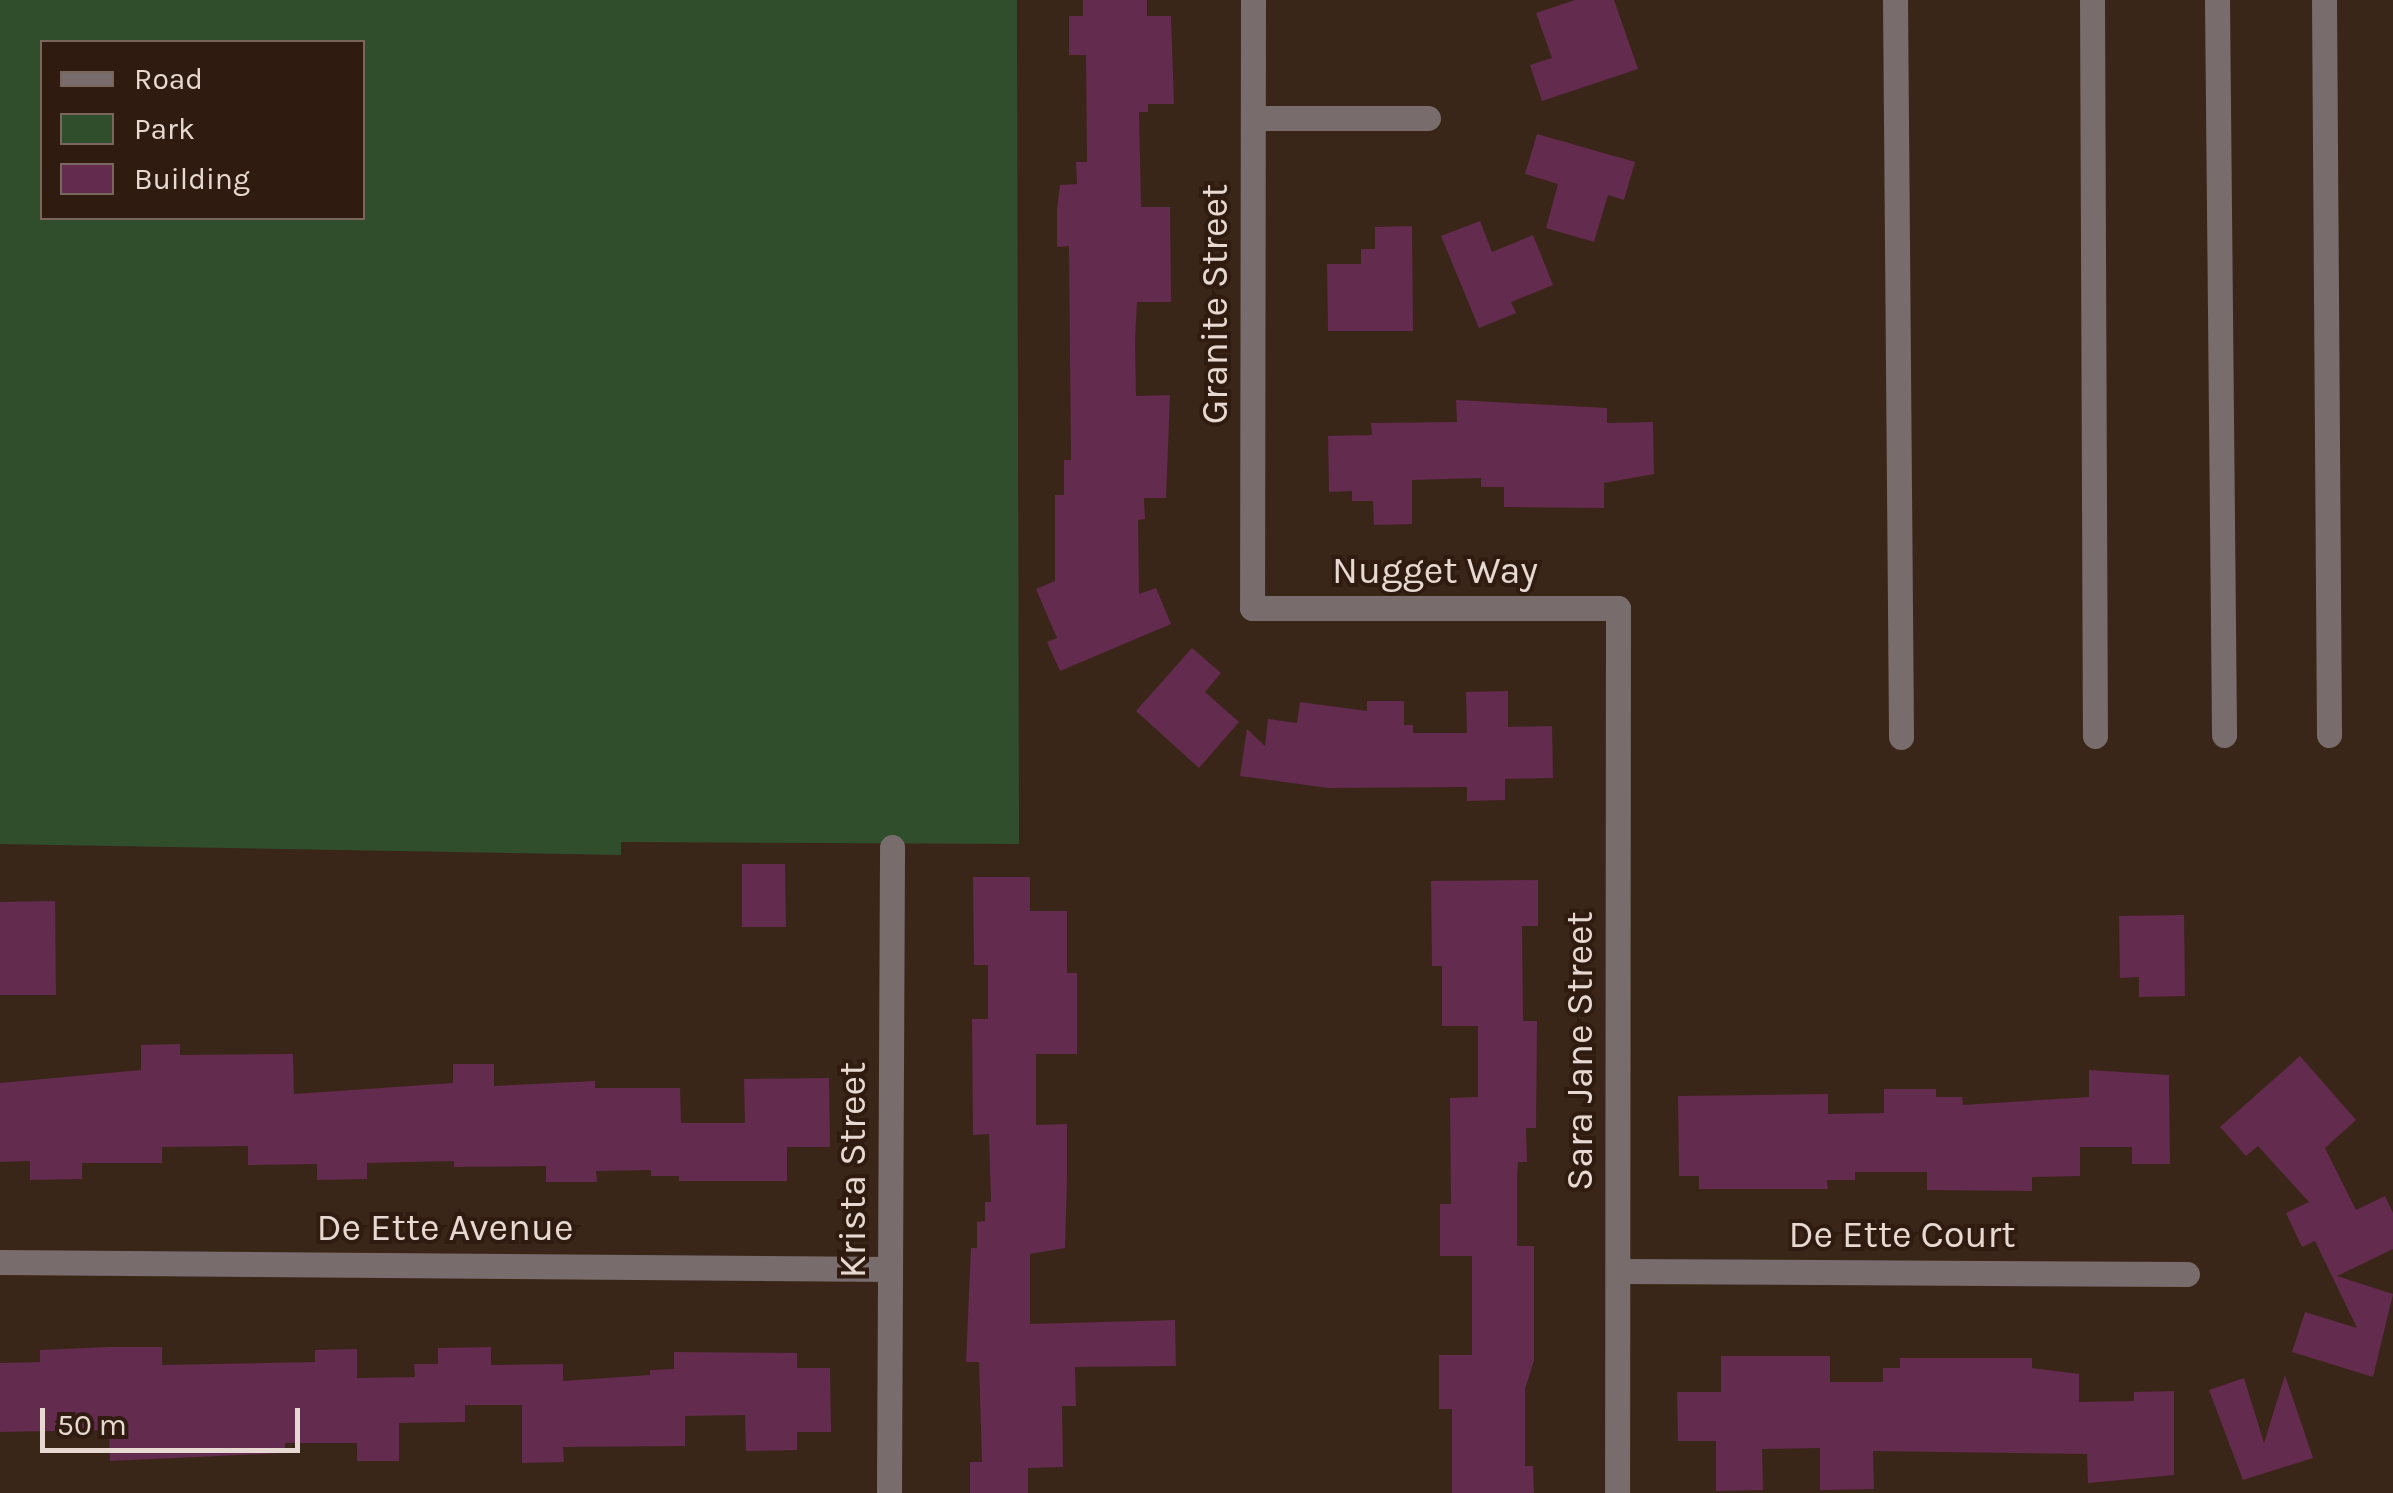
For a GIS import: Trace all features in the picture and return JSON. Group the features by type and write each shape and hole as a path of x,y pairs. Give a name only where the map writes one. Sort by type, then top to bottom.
{"street":[{"name":"Granite Street","path":"1252,608 1253,0"},
{"path":"1895,0 1901,737"},
{"path":"2092,0 2095,736"},
{"path":"2217,0 2224,735"},
{"path":"2324,0 2329,735"},
{"path":"1253,118 1428,118"},
{"name":"Nugget Way","path":"1252,608 1618,608"},
{"name":"Sara Jane Street","path":"1617,1493 1618,608"},
{"name":"Krista Street","path":"889,1493 892,847"},
{"name":"De Ette Avenue","path":"0,1262 890,1269"},
{"name":"De Ette Court","path":"1618,1271 2187,1274"}],"green space":[{"path":"0,0 1017,0 1019,844 621,842 621,855 0,844"}],"building":[{"path":"1083,0 1147,0 1147,16 1171,16 1174,104 1148,104 1148,112 1139,112 1141,207 1170,207 1171,302 1137,302 1135,339 1136,396 1170,395 1166,498 1144,498 1145,519 1138,520 1139,594 1156,588 1171,624 1060,671 1047,642 1057,638 1036,589 1055,581 1055,495 1064,495 1064,460 1071,460 1069,246 1057,247 1057,210 1060,185 1077,184 1076,162 1087,162 1086,55 1069,55 1069,16 1083,16"},
{"path":"1575,0 1614,0 1638,69 1542,101 1530,65 1552,58 1536,13"},
{"path":"1537,134 1635,162 1624,200 1608,195 1594,242 1546,228 1558,184 1525,174"},
{"path":"1480,221 1492,252 1533,235 1553,285 1511,302 1516,313 1479,328 1441,236"},
{"path":"1412,226 1413,331 1328,331 1327,264 1361,264 1361,249 1375,249 1375,227"},
{"path":"1456,400 1607,408 1607,423 1653,422 1654,474 1604,483 1604,508 1504,507 1504,487 1481,487 1481,478 1412,480 1412,524 1374,525 1373,501 1352,501 1352,491 1329,492 1328,436 1372,435 1371,423 1457,422"},
{"path":"1192,648 1221,673 1205,692 1239,722 1199,768 1136,711"},
{"path":"1508,691 1508,727 1552,726 1553,778 1505,779 1505,800 1467,801 1467,787 1328,788 1240,776 1247,729 1265,746 1268,719 1297,723 1300,702 1367,711 1367,701 1404,701 1404,725 1413,725 1413,733 1467,733 1466,692"},
{"path":"742,864 785,864 786,927 742,927"},
{"path":"973,877 1030,877 1030,911 1067,911 1067,973 1077,973 1077,1054 1036,1054 1036,1125 1067,1124 1067,1177 1065,1248 1030,1254 1030,1324 1175,1320 1176,1366 1075,1367 1076,1406 1062,1406 1063,1467 1028,1468 1028,1493 970,1493 970,1462 982,1462 979,1362 966,1362 971,1248 977,1248 977,1222 985,1221 985,1202 991,1202 989,1134 973,1135 972,1019 988,1019 988,965 974,965"},
{"path":"1538,880 1538,926 1522,926 1523,1021 1537,1021 1536,1128 1526,1128 1527,1162 1518,1162 1517,1179 1517,1246 1534,1246 1534,1360 1525,1389 1525,1466 1533,1466 1534,1493 1452,1493 1452,1409 1439,1409 1439,1355 1472,1355 1472,1256 1440,1256 1440,1204 1451,1204 1450,1098 1478,1097 1478,1026 1442,1026 1442,966 1432,966 1431,881"},
{"path":"55,901 56,995 0,995 0,902"},
{"path":"2184,915 2185,996 2139,997 2139,977 2120,978 2119,916"},
{"path":"180,1044 180,1055 293,1054 294,1094 453,1083 453,1064 494,1064 494,1086 595,1081 595,1088 680,1088 681,1123 745,1123 744,1079 829,1078 830,1147 787,1147 787,1181 679,1181 679,1176 651,1176 651,1170 596,1171 597,1182 546,1182 546,1166 454,1167 454,1161 367,1163 367,1179 317,1180 317,1164 248,1165 248,1146 162,1147 162,1163 82,1163 82,1179 30,1180 30,1161 0,1162 0,1083 141,1070 141,1045"},
{"path":"2300,1056 2356,1120 2325,1148 2356,1210 2385,1196 2393,1213 2393,1249 2337,1276 2393,1294 2373,1377 2292,1352 2305,1312 2357,1328 2315,1241 2302,1247 2286,1213 2309,1202 2258,1146 2246,1156 2220,1127"},
{"path":"2089,1070 2169,1075 2170,1164 2132,1164 2132,1147 2080,1147 2080,1176 2032,1177 2032,1191 1927,1190 1927,1172 1855,1172 1855,1180 1827,1180 1828,1189 1699,1189 1699,1176 1679,1176 1678,1096 1828,1094 1828,1114 1884,1113 1884,1089 1936,1089 1936,1097 1962,1097 1963,1105 2089,1097"},
{"path":"162,1347 162,1365 315,1362 315,1350 357,1349 357,1378 415,1377 414,1364 438,1364 438,1348 491,1347 491,1365 563,1364 563,1381 650,1375 650,1370 674,1369 674,1352 797,1353 797,1368 830,1368 831,1432 797,1432 797,1450 746,1451 745,1415 685,1416 685,1446 563,1447 564,1462 522,1463 522,1405 465,1405 465,1422 399,1423 399,1461 357,1461 357,1443 285,1443 285,1453 110,1461 109,1430 0,1432 0,1363 40,1362 40,1350"},
{"path":"1721,1356 1830,1356 1830,1382 1883,1382 1883,1368 1900,1368 1900,1358 2032,1358 2032,1368 2079,1374 2079,1402 2134,1401 2134,1392 2174,1391 2174,1475 2088,1483 2087,1454 1873,1451 1874,1489 1820,1490 1820,1448 1762,1449 1763,1490 1716,1491 1716,1441 1678,1441 1677,1392 1721,1392"},
{"path":"2285,1375 2313,1458 2243,1480 2209,1390 2244,1378 2264,1443"}]}
